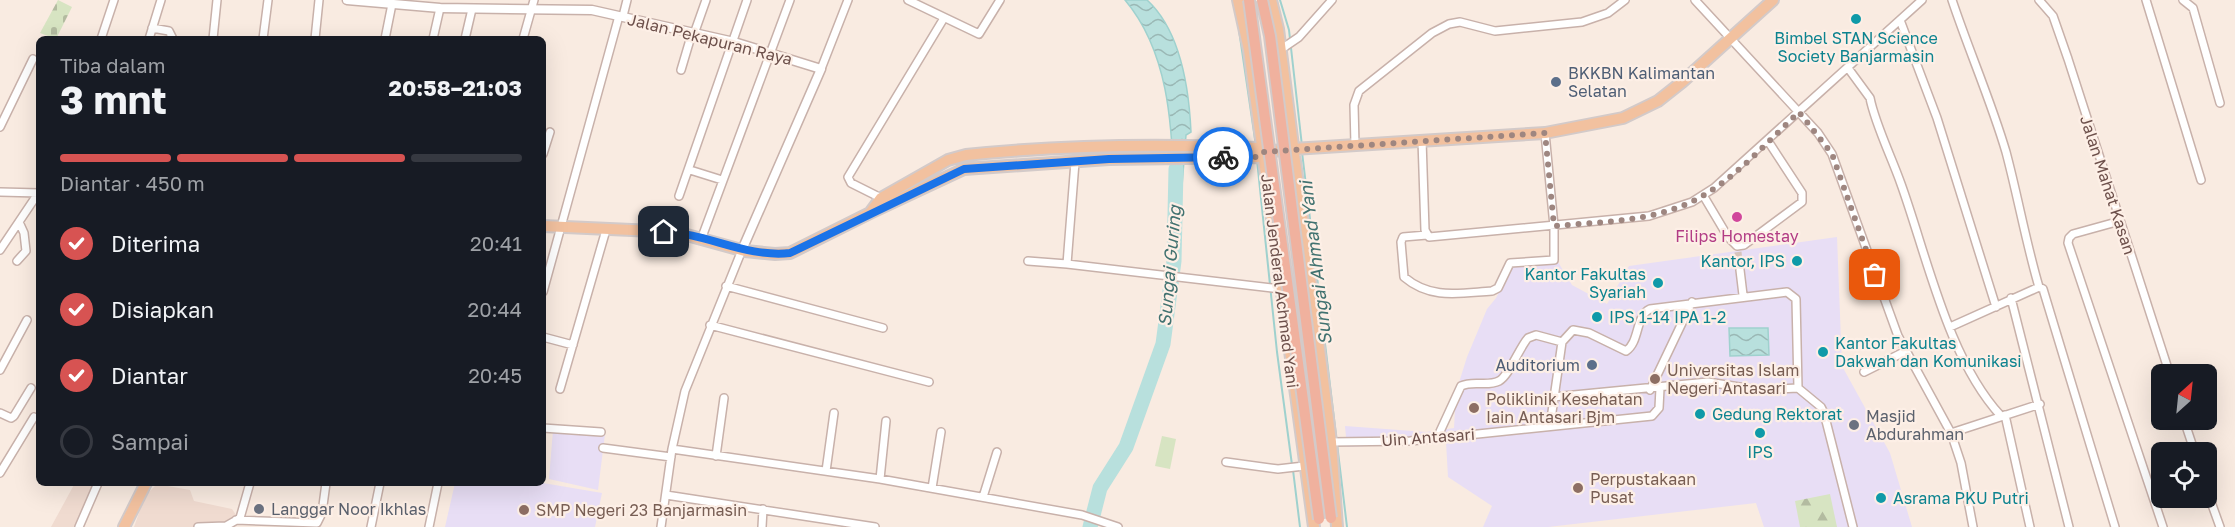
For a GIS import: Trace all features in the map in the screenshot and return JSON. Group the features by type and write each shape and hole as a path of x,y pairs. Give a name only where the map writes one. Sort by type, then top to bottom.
{"highway":[{"path":"1249,0 1325,523"},
{"path":"1262,0 1270,36 1325,523"}],"main road":[{"name":"Jalan Jenderal Achmad Yani","path":"1238,0 1253,87 1255,151 1270,212 1277,289 1304,466 1325,523"},
{"name":"Jalan Jenderal Achmad Yani","path":"1271,0 1284,48 1284,86 1299,149 1302,208 1333,442 1325,523"},
{"path":"546,226 676,232 702,237 742,250 775,254 790,253 870,213 948,160 966,155 1108,147 1170,152 1188,158 1255,151 1545,133 1608,122 1658,101 1773,0"},
{"path":"1253,87 1266,114 1275,117 1282,109 1284,86"},
{"path":"884,202 964,169 1075,162 1170,152 1189,146 1255,151"},
{"path":"1270,212 1276,194 1282,189 1290,191 1302,208"},
{"path":"124,527 144,486"}],"street":[{"path":"102,36 114,0"},
{"path":"149,36 161,0"},
{"path":"213,36 217,0"},
{"path":"263,36 268,0"},
{"path":"315,36 320,0"},
{"name":"Jalan Pekapuran Raya","path":"347,0 440,8 532,10 569,8 621,16 734,42 822,69"},
{"path":"524,36 534,0"},
{"path":"546,281 627,0"},
{"path":"681,70 706,0"},
{"path":"679,196 690,170 747,0"},
{"path":"702,237 790,0"},
{"path":"661,527 672,453 685,391 726,286 822,69 848,0"},
{"path":"908,0 917,2 972,33 980,34 1000,0"},
{"path":"1284,48 1332,0"},
{"path":"1355,145 1354,105 1359,91 1441,27 1460,22 1495,31 1582,22 1608,13 1625,0"},
{"path":"1695,0 1799,112 1832,154 1880,291 1906,351 1951,433 1960,463 1973,527"},
{"path":"1545,133 1554,226 1554,260 1510,263 1495,290 1425,291 1404,277 1401,239 1426,235 1434,237 1554,226 1649,216 1680,207 1703,195 1768,141 1922,0"},
{"path":"1952,0 2004,145 2039,287 2043,289 2047,300 2115,527"},
{"name":"Jalan Mahat Kasan","path":"2039,0 2053,16 2166,364"},
{"path":"2146,0 2200,180"},
{"path":"2183,0 2193,8 2220,103"},
{"path":"386,36 392,4"},
{"path":"434,36 440,8"},
{"path":"466,36 472,9"},
{"path":"884,202 851,183 848,177 944,18"},
{"path":"1900,20 1937,118 1996,307"},
{"path":"152,28 169,31 172,36"},
{"path":"0,127 33,59"},
{"path":"1848,68 1870,98 1950,327 1982,392 2003,415 2030,527"},
{"path":"546,145 550,132"},
{"path":"1422,140 1426,235"},
{"path":"1703,195 1728,237 1738,249 1803,200 1802,193 1768,141"},
{"path":"1067,264 1075,162"},
{"path":"690,170 722,180"},
{"path":"0,192 36,193"},
{"path":"0,250 36,197"},
{"path":"2120,221 2073,234 2068,243 2163,527"},
{"path":"17,261 26,251 24,233 19,222"},
{"path":"560,389 606,230"},
{"path":"1028,261 1161,274 1277,289"},
{"path":"1740,270 1743,295"},
{"path":"726,286 883,328"},
{"path":"1950,327 2039,287"},
{"path":"1550,426 1562,342 1567,334 1578,330 1619,349 1628,350 1646,311 1692,302 1784,291 1796,299 1798,388"},
{"path":"2011,298 2040,404 2069,527"},
{"path":"1650,390 1692,302"},
{"path":"0,370 27,320"},
{"path":"710,326 929,382"},
{"path":"1437,438 1461,386 1468,382 1493,383 1502,379 1528,338 1536,335 1562,342"},
{"path":"546,338 573,345"},
{"path":"1864,372 1906,351"},
{"path":"1553,397 1650,390 1708,382 1758,390 1798,388 1821,407 1824,413 1852,527"},
{"path":"0,413 11,418 14,416 31,388"},
{"name":"Uin Antasari","path":"1333,442 1437,438 1652,416 1659,408 1660,388"},
{"path":"716,456 724,398"},
{"path":"1951,433 2040,404"},
{"path":"826,471 834,413"},
{"path":"0,473 34,417"},
{"path":"880,479 886,422"},
{"path":"546,428 601,432"},
{"path":"932,488 941,432"},
{"path":"603,448 716,456 880,479 1082,515 1117,527"},
{"path":"983,497 997,452"},
{"path":"1226,462 1278,469 1304,466"},
{"path":"79,527 97,486"},
{"path":"198,527 226,526 236,520 243,512 249,486"},
{"path":"236,520 317,523 322,513 326,486"},
{"path":"371,527 379,486"},
{"path":"429,527 437,486"},
{"path":"666,495 764,509 836,524 875,527"},
{"path":"2213,508 2220,527"},
{"path":"762,527 764,509"}],"shaded area":[{"name":"Universitas Islam Negeri Antasari","path":"1837,237 1842,366 1890,453 1912,527 1764,527 1756,503 1548,527 1483,527 1492,506 1448,477 1446,442 1347,447 1345,426 1426,432 1454,428 1456,392 1467,357 1487,309 1496,298 1514,264 1558,262 1572,285 1607,304 1629,266"},
{"path":"553,430 605,434 598,490 549,479"},
{"name":"SMP Negeri 23 Banjarmasin","path":"546,484 602,493 595,527 445,527 454,486 546,486"},
{"path":"73,486 97,486 78,527 51,527"},
{"path":"155,486 190,490 194,501 232,509 236,515 225,522 225,527 134,527 145,496"}],"green space":[{"path":"58,0 72,7 58,36 40,33"},
{"path":"1162,436 1176,439 1170,469 1155,466"},
{"path":"1830,494 1837,527 1800,527 1795,501"}],"water":[{"path":"1125,0 1147,0 1159,13 1168,28 1181,61 1188,97 1191,132 1186,135 1182,186 1174,187 1169,113 1159,65 1151,42"},
{"path":"1729,328 1768,328 1769,355 1730,356"}],"waterway":[{"name":"Sungai Ahmad Yani","path":"1280,0 1289,30 1302,146"},
{"name":"Sungai Ahmad Yani","path":"1239,30 1256,146"},
{"name":"Sungai Ahmad Yani","path":"1302,152 1347,527"},
{"name":"Sungai Ahmad Yani","path":"1257,160 1277,352 1292,465"},
{"name":"Sungai Guring","path":"1090,527 1100,488 1126,447 1163,344 1174,261 1176,169"},
{"name":"Sungai Ahmad Yani","path":"1293,470 1300,527"}],"tunnel":[{"path":"1738,252 1740,270"}],"way so far":[{"path":"1223,157 1258,157 1263,152 1457,137 1545,133 1554,226 1649,216 1692,202 1714,188 1742,165 1799,112 1825,142 1832,154 1844,182 1875,275"}],"place":[{"name":"Bimbel STAN Science Society Banjarmasin","path":"1856,19"},
{"name":"BKKBN Kalimantan Selatan","path":"1556,82"},
{"name":"Filips Homestay","path":"1737,217"},
{"name":"Kantor, IPS","path":"1797,261"},
{"name":"Kantor Fakultas Syariah","path":"1658,283"},
{"name":"IPS 1-14 IPA 1-2","path":"1597,317"},
{"name":"Kantor Fakultas Dakwah dan Komunikasi","path":"1823,352"},
{"name":"Auditorium","path":"1592,365"},
{"name":"Universitas Islam Negeri Antasari","path":"1655,379"},
{"name":"Poliklinik Kesehatan Iain Antasari Bjm","path":"1474,408"},
{"name":"Gedung Rektorat","path":"1700,414"},
{"name":"Masjid Abdurahman","path":"1854,425"},
{"name":"IPS","path":"1760,433"},
{"name":"Perpustakaan Pusat","path":"1578,488"},
{"name":"Asrama PKU Putri","path":"1881,498"},
{"name":"Langgar Noor Ikhlas","path":"259,509"},
{"name":"SMP Negeri 23 Banjarmasin","path":"524,510"}],"route":[{"path":"664,232 702,237 745,251 790,253 951,173 964,169 981,166 1109,159 1223,157"}]}
